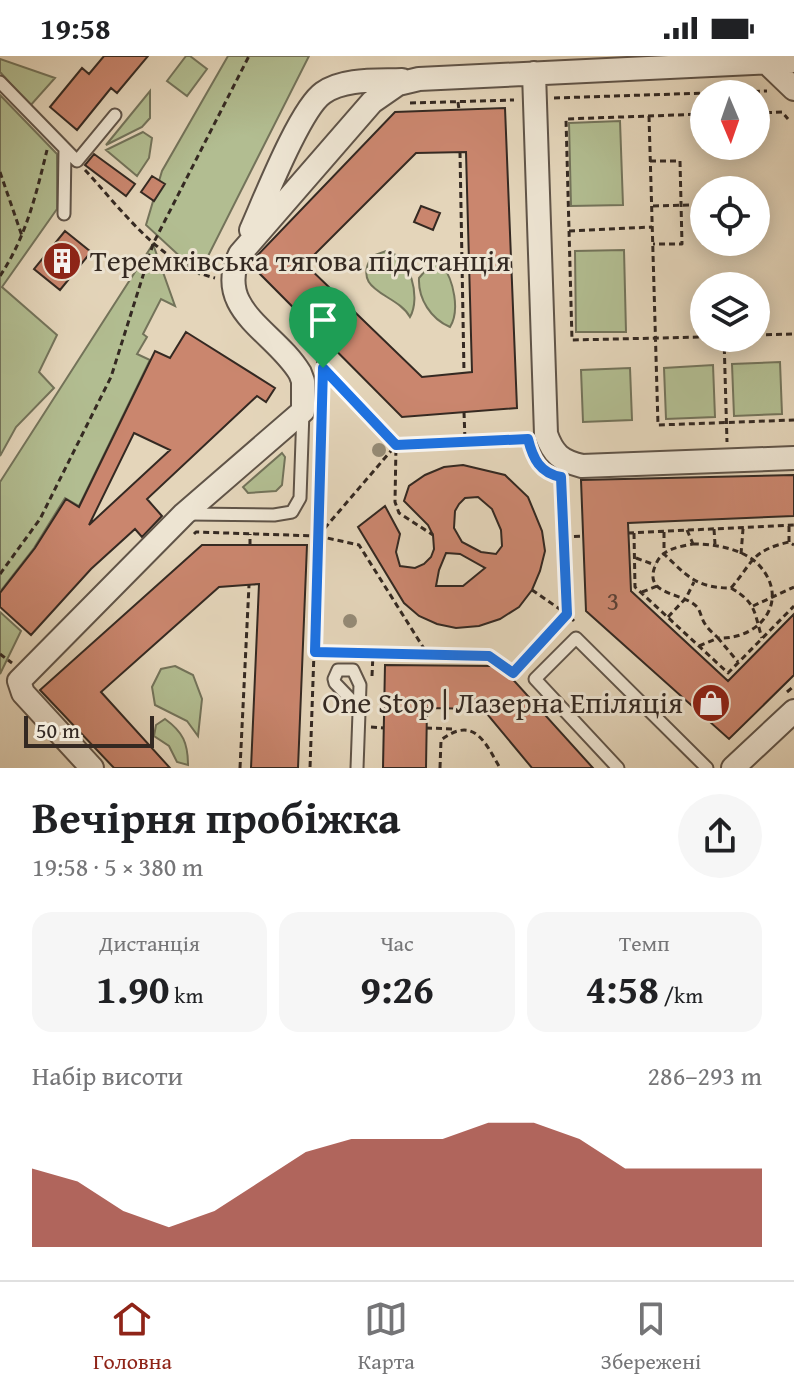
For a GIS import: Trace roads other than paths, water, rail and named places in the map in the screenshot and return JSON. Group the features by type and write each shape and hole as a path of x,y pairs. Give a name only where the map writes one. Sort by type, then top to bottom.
{"street":[{"path":"92,768 23,693 19,681 184,514 312,412 300,373 240,306 231,282 240,254 303,119 323,93 359,82 794,61"},
{"path":"766,62 794,89"},
{"path":"534,73 546,434 551,448 564,461 582,466 794,458"},
{"path":"240,254 372,102 398,84 419,79"},
{"path":"733,768 794,711"}],"lane":[{"path":"0,82 77,161 115,115"},
{"path":"64,214 65,149"},
{"path":"184,514 274,515 292,512 300,498 312,412"},
{"path":"618,768 535,679 576,638 707,768"},
{"path":"357,768 359,708"}],"place":[{"name":"Теремківська тягова підстанція","path":"62,261"},
{"name":"One Stop | Лазерна Епіляція","path":"711,703"}]}
